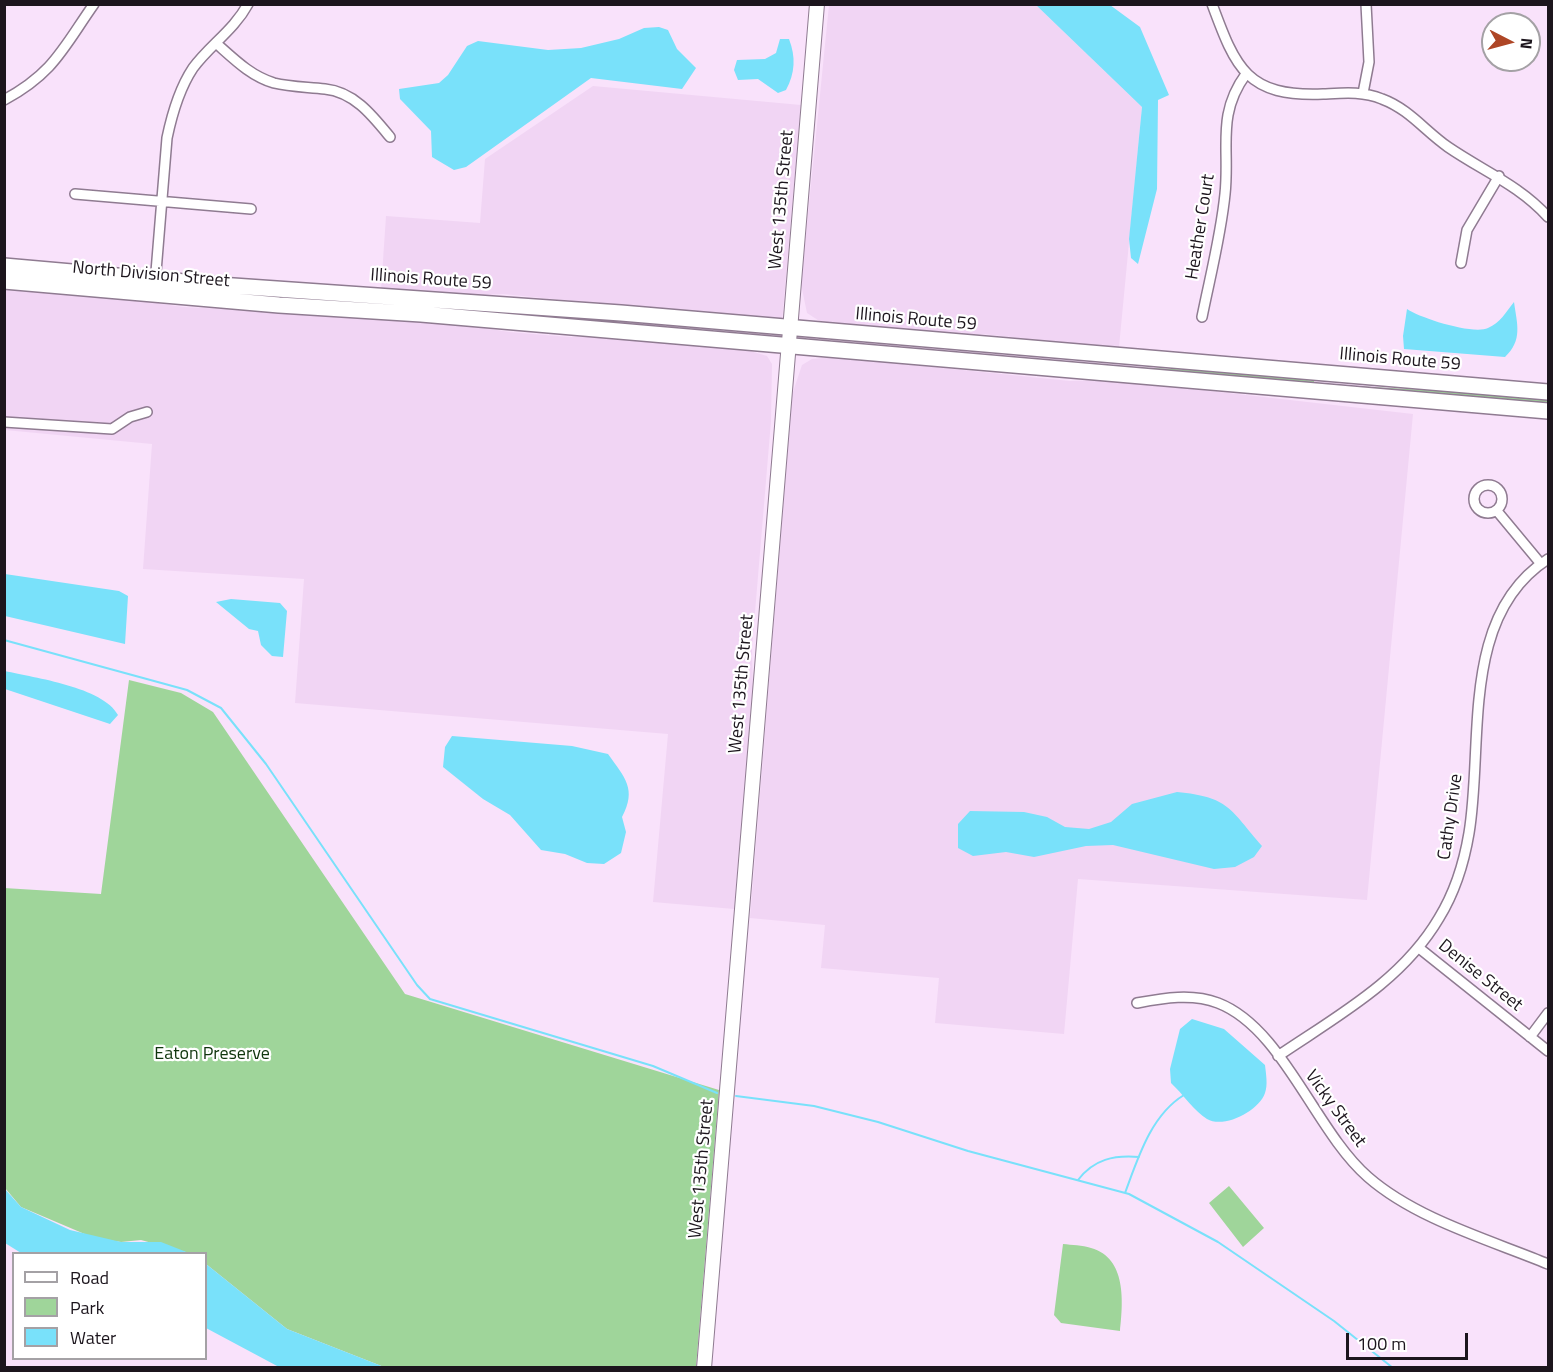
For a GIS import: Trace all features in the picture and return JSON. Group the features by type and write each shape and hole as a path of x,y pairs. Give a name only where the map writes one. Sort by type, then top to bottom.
{"main road":[{"name":"North Division Street","path":"4,266 294,306"},
{"name":"North Division Street","path":"4,281 280,290"},
{"name":"Illinois Route 59","path":"280,290 487,303 1548,392"},
{"path":"458,317 487,303"},
{"name":"Illinois Route 59","path":"294,306 458,317 1328,394 1548,411"},
{"path":"1328,394 1337,375"}],"street":[{"path":"4,100 49,70 69,44 93,4"},
{"path":"155,287 171,117 180,93 194,68 239,22 248,4"},
{"name":"West 135th Street","path":"704,1368 789,329 818,4"},
{"path":"1212,4 1234,59 1246,74 1265,87 1285,93 1363,93 1404,109 1448,147 1526,194 1548,217"},
{"path":"1363,93 1369,62 1366,4"},
{"path":"217,45 244,68 274,82 328,89 348,96 368,111 390,137"},
{"name":"Heather Court","path":"1202,317 1225,196 1227,116 1230,101 1246,74"},
{"path":"1461,263 1467,230 1499,176"},
{"path":"75,194 251,209"},
{"path":"4,422 112,429 130,417 147,412"},
{"path":"1497,511 1545,561"},
{"name":"Cathy Drive","path":"1278,1056 1392,976 1419,948 1453,892 1463,863 1469,831 1484,667 1490,637 1502,611 1545,561"},
{"name":"Denise Street","path":"1419,948 1548,1051"},
{"name":"Vicky Street","path":"1137,1003 1180,997 1218,1003 1240,1015 1260,1033 1278,1056 1342,1152 1368,1177 1394,1198 1548,1264"},
{"path":"1530,1037 1548,1013"}],"shaded area":[{"path":"829,5 1036,5 1142,107 1119,347 1074,347 982,334 949,336 824,324 807,313 801,284"},
{"path":"593,86 801,105 782,322 503,294 462,296 381,290 386,216 480,223 485,159"},
{"path":"4,286 104,295 183,307 425,318 509,332 569,337 611,337 740,348 767,356 772,364 771,421 752,648 753,694 734,909 653,902 668,734 295,703 304,579 143,569 152,444 5,430"},
{"path":"834,357 1070,381 1114,380 1413,414 1367,900 1078,879 1064,1034 935,1023 939,978 821,968 825,925 750,918 792,395 802,365 812,359"}],"green space":[{"path":"1112,366 1255,373 1314,381 1314,383"},
{"path":"1355,386 1548,397 1548,403 1493,402 1344,388"},
{"name":"Eaton Preserve","path":"129,680 181,693 213,712 405,994 719,1090 696,1367 384,1367 287,1329 207,1265 207,1252 185,1252 141,1240 121,1242 94,1238 21,1207 5,1188 4,888 101,894"},
{"path":"1229,1186 1264,1228 1243,1247 1209,1203"},
{"path":"1063,1244 1091,1248 1103,1253 1111,1261 1117,1271 1122,1295 1120,1331 1061,1323 1054,1315"}],"water":[{"path":"1036,5 1110,5 1140,27 1169,95 1158,100 1157,189 1138,264 1131,258 1129,239 1142,107"},
{"path":"659,27 668,30 677,49 696,68 682,89 591,78 466,167 454,170 432,157 431,131 400,99 399,89 439,83 448,75 467,46 478,41 548,50 581,48 619,39 644,28"},
{"path":"780,39 789,39 793,52 793,71 786,90 778,93 758,79 738,80 734,70 737,60 765,59 776,53"},
{"path":"1514,302 1517,338 1511,351 1505,357 1404,349 1403,336 1407,309 1423,317 1447,324 1481,330 1496,323"},
{"path":"5,574 119,591 128,596 125,644 5,616"},
{"path":"231,599 280,603 287,611 283,657 272,656 261,645 258,631 249,629 216,602"},
{"path":"5,671 84,691 110,705 118,715 110,724 5,689"},
{"path":"452,736 572,746 608,754 624,777 629,791 629,799 622,817 626,832 621,853 604,864 587,863 565,854 541,850 510,815 483,799 443,767 445,747"},
{"path":"1177,792 1208,797 1227,807 1262,846 1254,857 1235,867 1214,869 1113,845 1086,846 1034,857 1006,852 973,856 958,848 958,824 970,811 1024,812 1047,817 1065,827 1089,829 1111,822 1132,804"},
{"path":"1192,1019 1224,1029 1265,1065 1267,1083 1265,1093 1256,1106 1248,1112 1222,1122 1207,1119 1171,1083 1170,1069 1180,1029"},
{"path":"4,1188 21,1207 70,1230 121,1242 161,1242 186,1252 19,1252 5,1243"},
{"path":"207,1265 287,1329 384,1367 279,1367 207,1329"}],"waterway":[{"path":"4,640 187,690 221,708 266,764 417,985 430,999 653,1066 717,1093"},
{"path":"1125,1193 1154,1126 1163,1114 1184,1095"},
{"path":"736,1096 814,1106 878,1122 968,1151 1129,1194 1218,1242 1334,1321 1393,1368"},
{"path":"1078,1180 1091,1167 1105,1160 1139,1157"}]}
